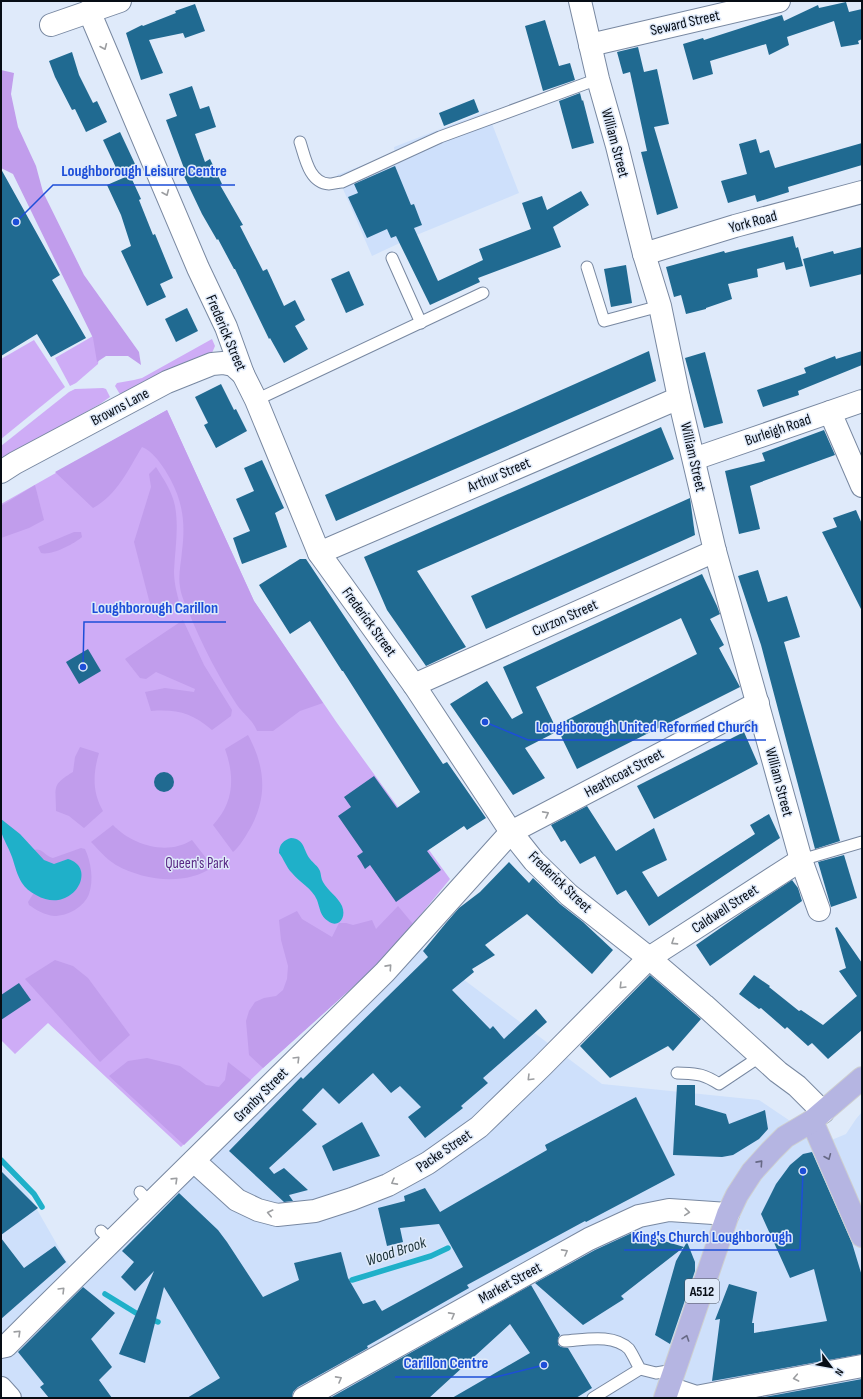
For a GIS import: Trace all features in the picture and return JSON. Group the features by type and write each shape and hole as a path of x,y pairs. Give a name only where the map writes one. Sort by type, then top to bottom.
{"main road":[{"name":"A512","path":"669,1385 728,1214 737,1195 752,1172 785,1137 818,1117 862,1078"},
{"path":"818,1117 862,1236"}],"street":[{"path":"51,26 120,1"},
{"name":"William Street","path":"580,1 598,79 644,254 660,306 679,398 715,551 800,860 819,910"},
{"name":"Seward Street","path":"590,45 779,1"},
{"name":"Frederick Street","path":"89,11 198,268 226,327 243,374 256,400 319,553 414,685 511,832 534,861 569,895 649,958 797,1086 818,1117"},
{"name":"York Road","path":"644,254 736,226 862,192"},
{"name":"Browns Lane","path":"1,472 15,463 167,382 212,364 223,363 233,365 243,374"},
{"name":"Arthur Street","path":"319,553 679,398"},
{"name":"Burleigh Road","path":"694,458 862,401"},
{"path":"830,412 862,486"},
{"name":"Curzon Street","path":"414,685 715,551"},
{"name":"Heathcoat Street","path":"511,832 758,703"},
{"name":"Granby Street","path":"1,1347 6,1346 106,1236 145,1198 194,1161 385,972 511,832"},
{"name":"Caldwell Street","path":"649,958 800,860"},
{"name":"Packe Street","path":"194,1161 237,1200 258,1210 277,1215 315,1211 388,1185 428,1163 479,1127 649,958"},
{"name":"Market Street","path":"304,1398 589,1239 639,1216 669,1210 728,1214"},
{"path":"669,1385 696,1398 862,1366"},
{"path":"1,1388 10,1398"}],"lane":[{"path":"300,142 310,171 317,179 321,182 330,184 342,182 440,137 598,79"},
{"path":"392,258 421,322"},
{"path":"587,267 604,321 660,306"},
{"path":"256,400 483,293"},
{"path":"800,860 862,842"},
{"path":"677,1073 706,1076 719,1084 761,1056"},
{"path":"564,1341 602,1339 619,1342 628,1349 640,1369 656,1374 669,1385"},
{"path":"593,1398 640,1369"}],"shaded area":[{"path":"487,111 519,193 419,234 372,256 337,175 395,153 394,147"},
{"path":"422,948 602,1084 759,1100 808,1133 829,1141 846,1134 862,1112 862,1398 1,1398 1,1165 27,1192 79,1283 195,1172"}],"green space":[{"path":"1,70 14,73 11,94 18,127 36,166 43,192 84,275 139,352 141,365 128,356 106,356 97,362 93,338 13,174 1,168"},
{"path":"93,336 99,357 98,364 76,383 70,386 55,358"},
{"path":"212,339 215,346 212,353 121,396 115,386 117,383 142,378"},
{"path":"34,340 65,387 1,439 1,359"},
{"path":"75,389 106,389 110,397 1,460 1,446 69,392"},
{"name":"Queen's Park","path":"167,410 254,601 337,723 450,879 386,957 263,1068 181,1147 48,1023 15,1054 1,1040 1,504"},
{"path":"167,410 254,601 323,703 300,711 273,731 257,731 239,708 205,649 182,597 179,574 183,540 183,519 179,499 171,480 158,460 149,451 142,447 127,473 115,489 101,503 93,508 55,472"},
{"path":"156,467 170,490 175,506 177,530 174,575 180,605 158,618 150,604 134,542 151,487 149,474"},
{"path":"35,485 44,520 29,528 1,538 1,506"},
{"path":"74,532 81,532 82,537 74,543 56,551 41,553 38,547"},
{"path":"183,620 204,665 232,710 231,716 212,730 205,724 184,713 151,711 145,692 165,688 194,692 195,689 156,672 146,679 140,678 125,659"},
{"path":"248,735 254,747 261,771 262,796 259,808 248,832 233,852 213,825 225,808 231,789 230,770 225,749"},
{"path":"80,747 99,753 95,775 95,790 99,804 103,811 84,828 69,816 56,811 56,787 61,780 73,772 75,757"},
{"path":"113,825 130,838 150,846 161,848 172,847 182,845 192,840 213,867 202,873 178,879 152,878 127,870 109,860 91,842"},
{"path":"81,848 85,849 87,854 92,877 91,889 87,899 75,910 59,916 47,915 29,905 28,902 35,891 33,850 39,850 53,858"},
{"path":"398,906 413,924 386,957 263,1068 249,1055 246,1021 249,1011 255,1002 264,998 276,996 283,990 287,979 288,966 281,940 279,920 297,911 302,919 332,937 339,923 353,925 372,920 376,929"},
{"path":"55,960 73,966 88,978 130,1035 100,1062 25,979"},
{"path":"147,1058 180,1066 206,1085 219,1087 225,1080 228,1062 251,1080 184,1145 109,1076 128,1061"}],"water":[{"path":"1,819 20,834 44,860 54,864 68,859 77,864 81,871 81,880 77,888 70,895 61,900 49,900 36,895 26,888 19,877 2,834"},
{"path":"291,838 299,840 310,859 319,869 325,885 342,906 343,915 341,921 338,923 332,923 323,917 315,896 295,877 279,853 282,843"}],"building":[{"path":"846,2 849,12 862,9 862,39 858,41 859,44 841,47 834,21 787,37 789,45 769,55 766,44 710,61 713,74 693,80 683,44 703,38 704,40 782,15 784,21 818,5 819,8"},
{"path":"195,4 205,31 185,38 183,33 149,40 163,73 141,80 126,33 142,25 143,26 176,13 175,11"},
{"path":"545,20 559,66 570,63 575,80 543,91 525,26"},
{"path":"638,47 644,72 657,69 669,124 654,127 678,208 657,215 641,152 647,151 630,72 623,74 617,52"},
{"path":"72,52 79,75 93,103 97,101 107,122 86,132 75,109 72,110 55,77 49,61"},
{"path":"192,86 200,109 209,106 216,127 195,134 205,162 210,159 222,184 220,185 243,225 240,226 263,271 267,269 284,306 295,300 305,320 295,326 308,349 284,363 270,338 269,339 235,269 202,214 182,172 185,171 166,120 177,116 169,94"},
{"path":"580,93 594,143 572,149 559,101"},
{"path":"474,99 479,112 444,126 439,113"},
{"path":"120,132 135,164 118,172 103,140"},
{"path":"756,139 760,153 769,150 775,168 862,143 862,165 788,187 789,192 757,202 755,195 728,203 721,181 747,174 739,144"},
{"path":"395,166 411,205 414,204 422,225 414,228 438,281 483,260 479,249 531,229 522,203 542,196 547,210 581,191 589,205 553,227 561,247 478,278 480,282 430,305 396,236 391,238 387,229 367,238 348,197 358,193 354,184"},
{"path":"1,169 60,275 52,280 86,338 51,357 37,334 1,356"},
{"path":"130,175 141,199 139,200 153,235 155,234 173,278 160,284 166,297 147,306 121,251 131,246 121,215 107,185"},
{"path":"793,236 796,248 798,247 803,266 786,270 784,262 757,269 758,277 728,284 732,299 706,309 686,314 681,295 674,297 666,267 724,251 725,253"},
{"path":"862,247 862,274 810,287 803,259 833,251 834,254"},
{"path":"626,265 632,303 611,307 604,269"},
{"path":"349,271 364,305 346,313 331,279"},
{"path":"187,308 198,331 176,342 165,319"},
{"path":"649,351 656,381 336,521 325,495"},
{"path":"862,351 862,365 798,391 799,395 763,407 757,390 806,373 804,368 835,356 836,359"},
{"path":"705,352 723,423 704,428 685,358"},
{"path":"221,384 234,410 236,409 247,431 216,448 204,425 208,423 195,397"},
{"path":"661,427 674,459 417,571 466,647 426,666 387,610 364,557"},
{"path":"824,430 835,455 750,486 760,529 739,534 725,471 765,461 762,453"},
{"path":"262,460 284,508 275,513 287,547 242,564 233,538 250,531 236,499 254,491 244,468"},
{"path":"690,498 695,535 486,629 471,596"},
{"path":"856,510 862,524 862,611 822,532 837,527 833,518"},
{"path":"300,559 306,559 443,764 447,762 486,818 467,830 464,826 427,851 441,870 396,902 370,865 365,869 357,856 363,852 338,816 351,807 344,797 374,776 397,808 420,792 310,621 290,634 259,585"},
{"path":"758,570 768,602 787,596 800,637 784,642 840,841 815,849 761,645 738,576"},
{"path":"702,574 720,614 710,619 724,645 719,648 740,687 577,769 557,728 558,731 525,748 545,778 513,795 450,704 487,681 512,719 523,713 503,667","holes":["681,618 697,654 555,726 536,687"]},
{"path":"88,649 101,671 79,684 66,662"},
{"path":"744,732 758,764 654,819 637,786"},
{"path":"160,772 168,772 174,778 174,786 168,792 160,792 154,786 154,778"},
{"path":"587,806 616,851 654,828 667,860 642,872 658,897 755,834 750,825 769,814 780,838 649,926 626,890 617,895 595,856 580,864 565,840 561,842 551,825"},
{"path":"844,855 857,898 831,907 818,862"},
{"path":"509,862 529,883 533,878 560,904 583,922 613,950 592,974 527,914 485,945 495,955 472,969 474,972 452,990 490,1029 493,1026 504,1039 536,1009 547,1022 483,1078 488,1083 461,1106 463,1108 425,1138 408,1117 421,1107 400,1086 391,1093 373,1073 339,1104 323,1088 302,1110 317,1124 269,1168 274,1174 284,1168 308,1190 289,1195 293,1201 284,1202 229,1151 301,1077 303,1079 428,957 423,951 446,923 459,908 480,892"},
{"path":"792,880 798,888 802,901 710,966 696,945"},
{"path":"837,927 862,963 862,1030 828,1059 812,1043 808,1046 787,1027 785,1029 761,1008 759,1009 739,994 754,975 770,986 769,987 799,1011 801,1010 823,1025 857,996 839,971 846,968 835,928"},
{"path":"650,975 701,1019 673,1051 668,1046 610,1078 580,1046"},
{"path":"19,983 31,1000 1,1020 1,995"},
{"path":"677,1085 695,1085 695,1105 726,1114 729,1124 765,1110 768,1129 759,1139 733,1155 722,1157 673,1155"},
{"path":"636,1097 675,1175 586,1222 585,1221 467,1285 469,1288 367,1346 368,1348 298,1387 293,1392 292,1398 187,1398 220,1378 164,1287 145,1363 119,1354 154,1271 135,1291 121,1277 134,1262 122,1251 179,1193 218,1230 263,1297 299,1280 294,1263 341,1252 348,1278 363,1304 375,1300 382,1311 463,1267 439,1224 400,1228 403,1242 387,1246 378,1208 405,1201 404,1196 425,1188 440,1212 547,1150 545,1145"},
{"path":"362,1122 380,1156 333,1171 322,1146"},
{"path":"812,1152 852,1243 862,1276 862,1354 712,1381 720,1319 715,1320 729,1284 757,1292 752,1323 754,1323 754,1333 827,1321 814,1269 790,1278 761,1214 776,1184 790,1165 803,1154"},
{"path":"1,1171 38,1208 1,1235"},
{"path":"634,1232 684,1247 621,1296 624,1299 583,1325 535,1283 595,1250"},
{"path":"1,1238 24,1268 55,1246 66,1262 1,1319"},
{"path":"687,1242 695,1262 695,1271 670,1344 655,1335 676,1261"},
{"path":"531,1285 560,1335 558,1338 558,1345 568,1348 592,1388 576,1398 452,1398 530,1353 510,1324 429,1398 330,1398"},
{"path":"83,1287 115,1313 91,1339 112,1367 99,1380 112,1398 49,1398 40,1387 44,1384 18,1352"},
{"path":"862,1379 862,1398 759,1398"}],"waterway":[{"name":"Wood Brook","path":"1,1160 34,1194 42,1207"},
{"name":"Wood Brook","path":"352,1280 431,1256 448,1248"},
{"name":"Wood Brook","path":"105,1294 136,1313 158,1322"}],"place":[{"name":"Loughborough Leisure Centre","path":"16,222"},
{"name":"Loughborough Carillon","path":"83,667"},
{"name":"Loughborough United Reformed Church","path":"485,722"},
{"name":"King's Church Loughborough","path":"803,1171"},
{"name":"Carillon Centre","path":"544,1365"}]}
